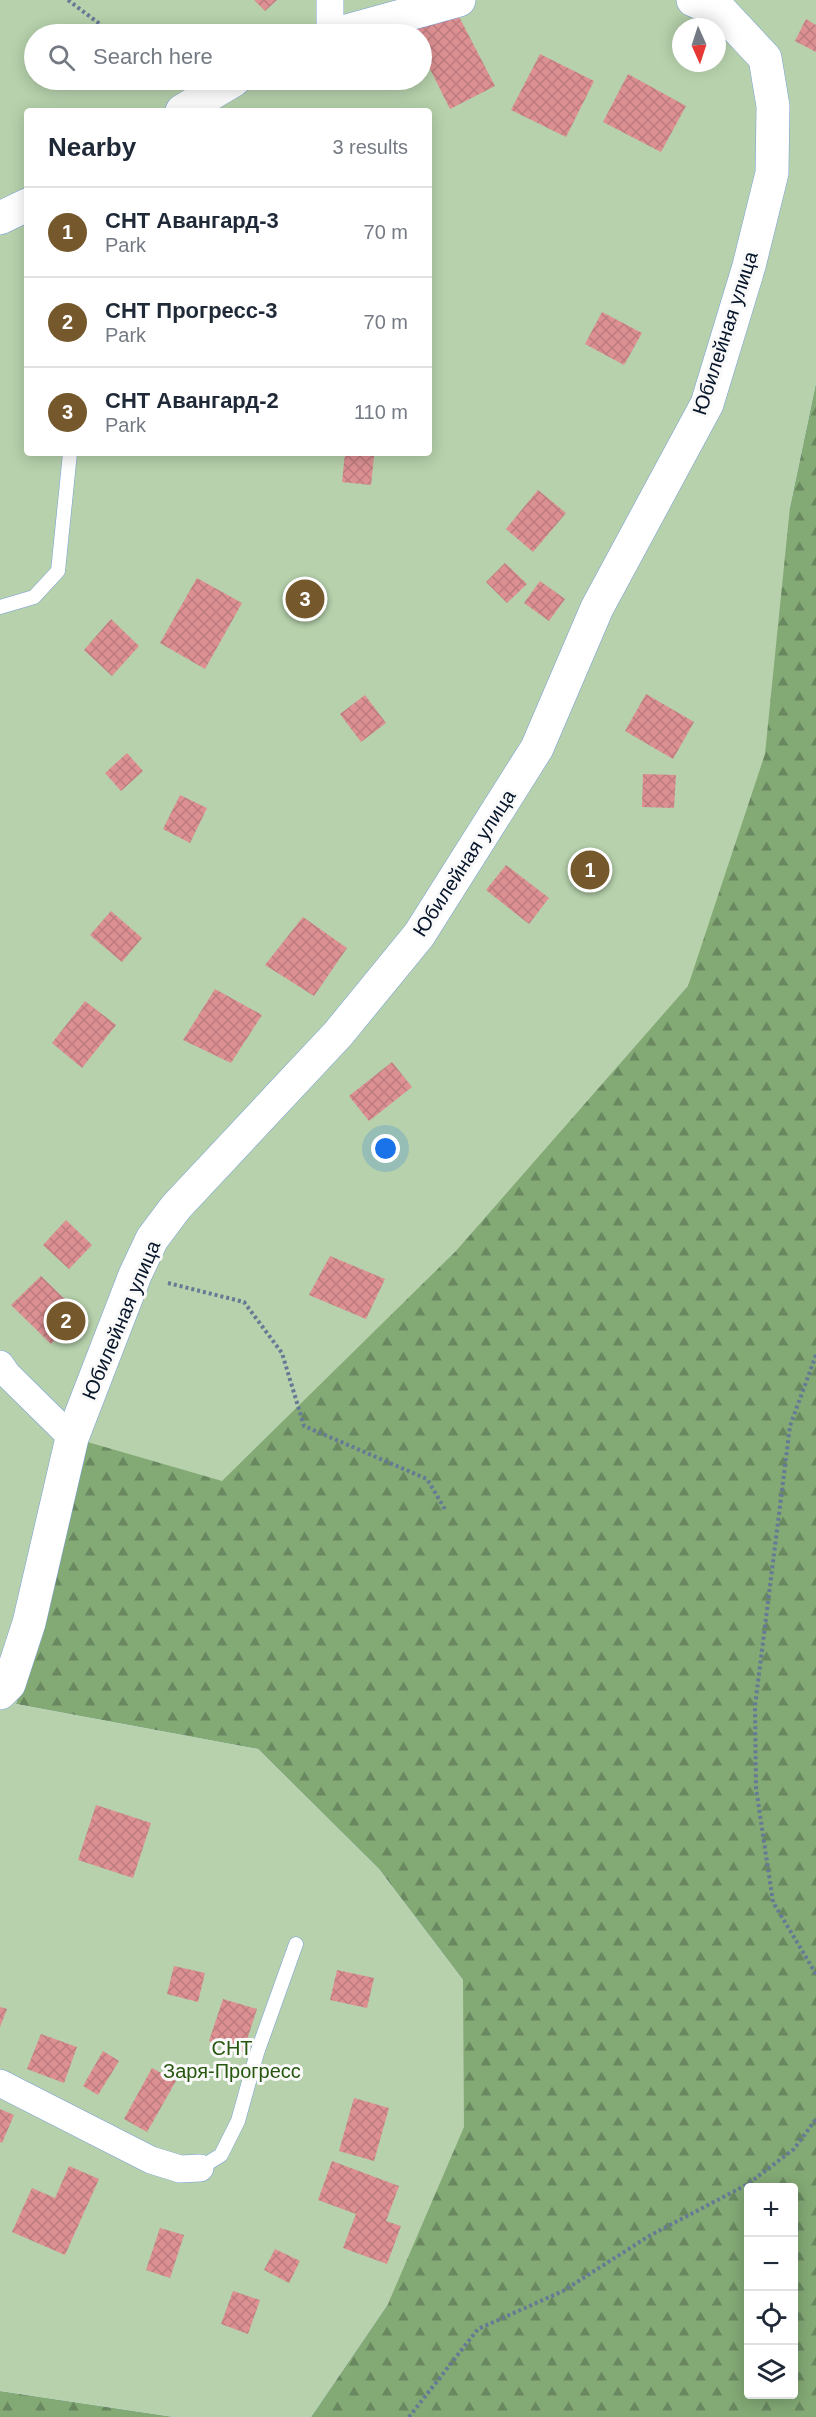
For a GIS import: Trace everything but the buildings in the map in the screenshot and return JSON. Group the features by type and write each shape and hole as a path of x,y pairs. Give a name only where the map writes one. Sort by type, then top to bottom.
{"street":[{"path":"330,0 330,24"},
{"path":"372,24 459,0"},
{"name":"Юбилейная улица","path":"0,1693 9,1684 29,1623 72,1438 135,1275 152,1239 176,1208 338,1034 419,935 537,748 597,608 707,404 749,266 772,173 774,106 765,57 722,12 693,0"},
{"path":"187,108 217,90"},
{"path":"0,218 24,206"},
{"path":"0,1365 72,1438"},
{"path":"0,2083 151,2160 180,2169 200,2168"}],"lane":[{"path":"0,607 34,597 58,571 70,456"},
{"path":"200,2168 221,2155 238,2121 256,2054 296,1944"}],"path":[{"path":"68,0 100,24"},
{"path":"135,1275 244,1302 282,1353 304,1426 427,1479 446,1511"},
{"path":"816,1355 790,1426 755,1706 756,1788 773,1902 816,1974"},
{"path":"409,2417 478,2329 563,2290 649,2236 748,2184 794,2149 816,2119"}],"green space":[{"name":"СНТ Заря-Прогресс","path":"0,0 816,0 816,383 790,507 765,754 688,986 456,1251 222,1481 84,1441 16,1704 258,1749 379,1869 463,1980 464,2127 388,2304 311,2417 174,2417 0,2391"},
{"path":"816,383 816,2417 311,2417 388,2304 463,1980 379,1869 258,1749 16,1704 84,1440 790,507"},
{"path":"0,2391 174,2417 0,2417"}],"place":[{"name":"СНТ Авангард-2","path":"305,599"},
{"name":"СНТ Авангард-3","path":"590,870"},
{"name":"СНТ Прогресс-3","path":"66,1321"}]}
